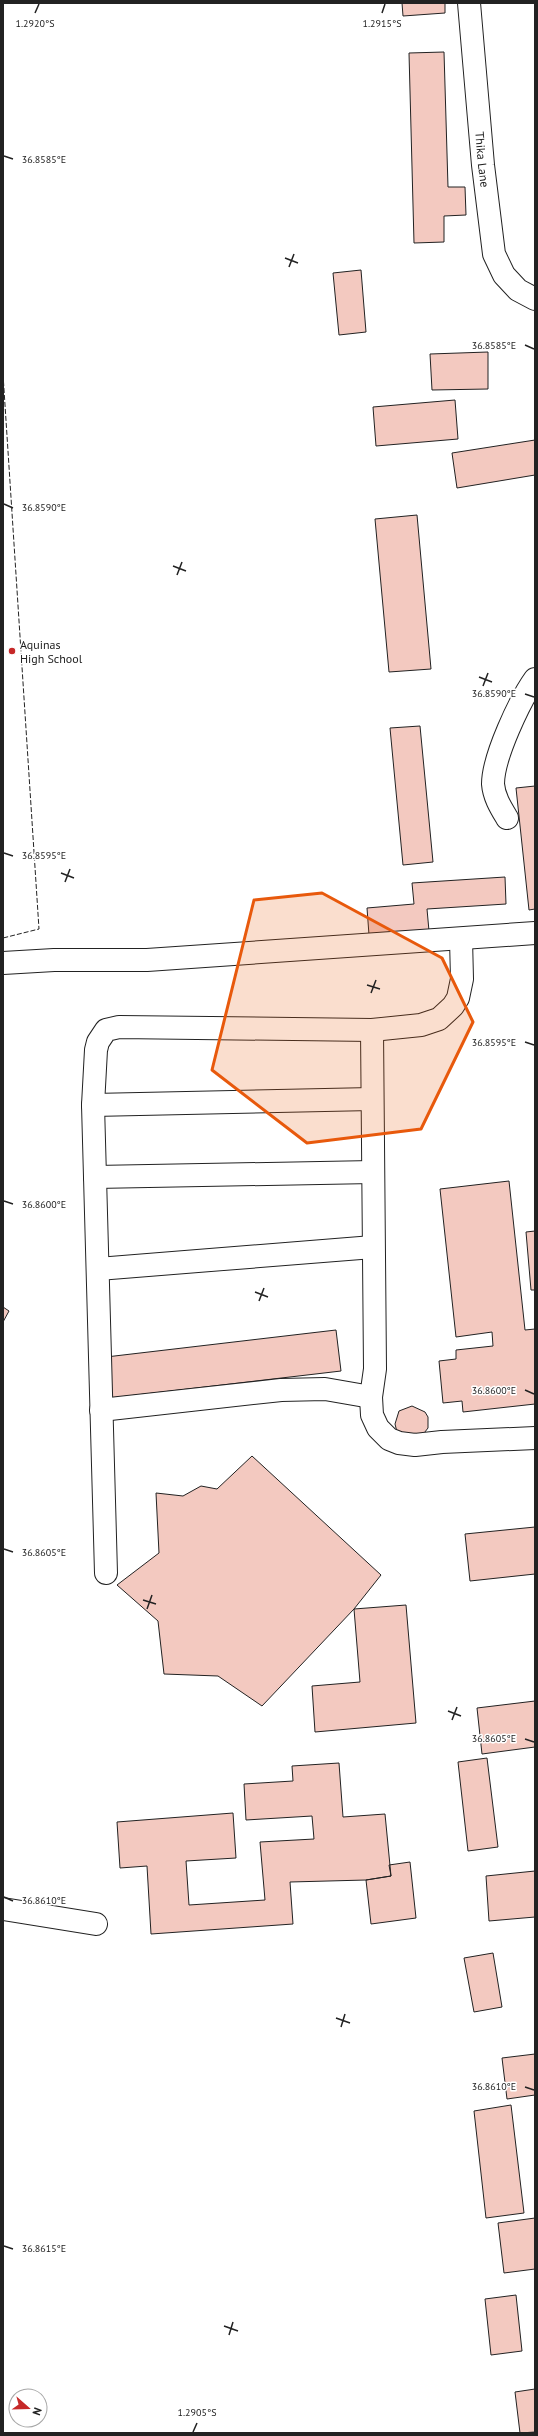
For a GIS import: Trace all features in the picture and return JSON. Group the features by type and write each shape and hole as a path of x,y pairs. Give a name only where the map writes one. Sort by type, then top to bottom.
{"street":[{"name":"Thika Lane","path":"469,3 483,164 494,254 504,275 518,290 535,299"},
{"path":"507,818 497,800 493,784 496,767 524,695 535,678"},
{"path":"3,963 54,960 147,960 535,934"},
{"path":"106,1573 94,1105 96,1050 102,1036 111,1028 372,1030 422,1025 439,1019 453,1006 461,989 461,939"},
{"path":"372,1030 375,1369 371,1397 372,1415 378,1428 389,1439 399,1443 415,1445 442,1442 535,1438"},
{"path":"94,1105 372,1099"},
{"path":"95,1177 373,1172"},
{"path":"98,1269 373,1247"},
{"path":"101,1410 281,1390 325,1388 371,1397"},
{"path":"3,1909 96,1924"}],"highlighted area":[{"path":"322,893 442,958 473,1022 421,1129 307,1143 212,1070 254,900"}],"building":[{"path":"402,3 445,3 445,13 403,16"},
{"path":"444,52 448,187 465,187 466,215 444,216 444,242 414,243 409,53"},
{"path":"361,270 366,332 339,335 333,273"},
{"path":"488,352 488,389 432,390 430,354"},
{"path":"455,400 458,439 376,446 373,407"},
{"path":"535,440 535,475 457,488 452,453"},
{"path":"417,515 431,669 389,672 375,519"},
{"path":"420,726 433,862 403,865 390,728"},
{"path":"535,786 535,909 529,910 516,788"},
{"path":"505,877 506,904 427,909 429,931 369,935 367,908 414,904 412,883"},
{"path":"509,1181 525,1330 535,1329 535,1404 463,1412 462,1401 443,1403 439,1361 456,1359 456,1350 493,1346 492,1332 456,1337 440,1189"},
{"path":"535,1231 535,1290 531,1290 526,1232"},
{"path":"3,1307 9,1311 3,1322"},
{"path":"336,1330 341,1371 111,1398 106,1357"},
{"path":"412,1406 425,1412 428,1417 428,1428 421,1437 397,1432 395,1424 399,1411"},
{"path":"252,1456 381,1575 354,1609 262,1706 218,1676 164,1674 158,1621 117,1585 159,1553 156,1493 183,1496 201,1486 217,1489"},
{"path":"535,1527 535,1574 470,1581 465,1534"},
{"path":"406,1605 416,1723 315,1732 312,1686 360,1682 354,1609"},
{"path":"535,1701 535,1747 482,1754 477,1708"},
{"path":"487,1758 498,1847 468,1851 458,1762"},
{"path":"339,1763 343,1817 385,1814 391,1876 366,1880 290,1882 293,1924 151,1934 147,1866 120,1868 117,1822 233,1813 236,1858 186,1861 189,1905 265,1900 260,1842 314,1839 312,1816 246,1820 244,1784 293,1781 292,1766"},
{"path":"410,1862 416,1918 371,1924 366,1880 391,1876 389,1865"},
{"path":"535,1871 535,1917 489,1921 486,1876"},
{"path":"493,1953 502,2007 474,2012 464,1958"},
{"path":"535,2054 535,2095 507,2099 502,2058"},
{"path":"511,2105 524,2213 486,2218 474,2111"},
{"path":"535,2218 535,2269 504,2273 498,2223"},
{"path":"516,2295 522,2351 491,2355 485,2299"},
{"path":"535,2389 535,2432 520,2433 515,2392"}],"fence":[{"path":"3,374 39,929 3,938"}],"place":[{"name":"Aquinas High School","path":"12,651"}]}
